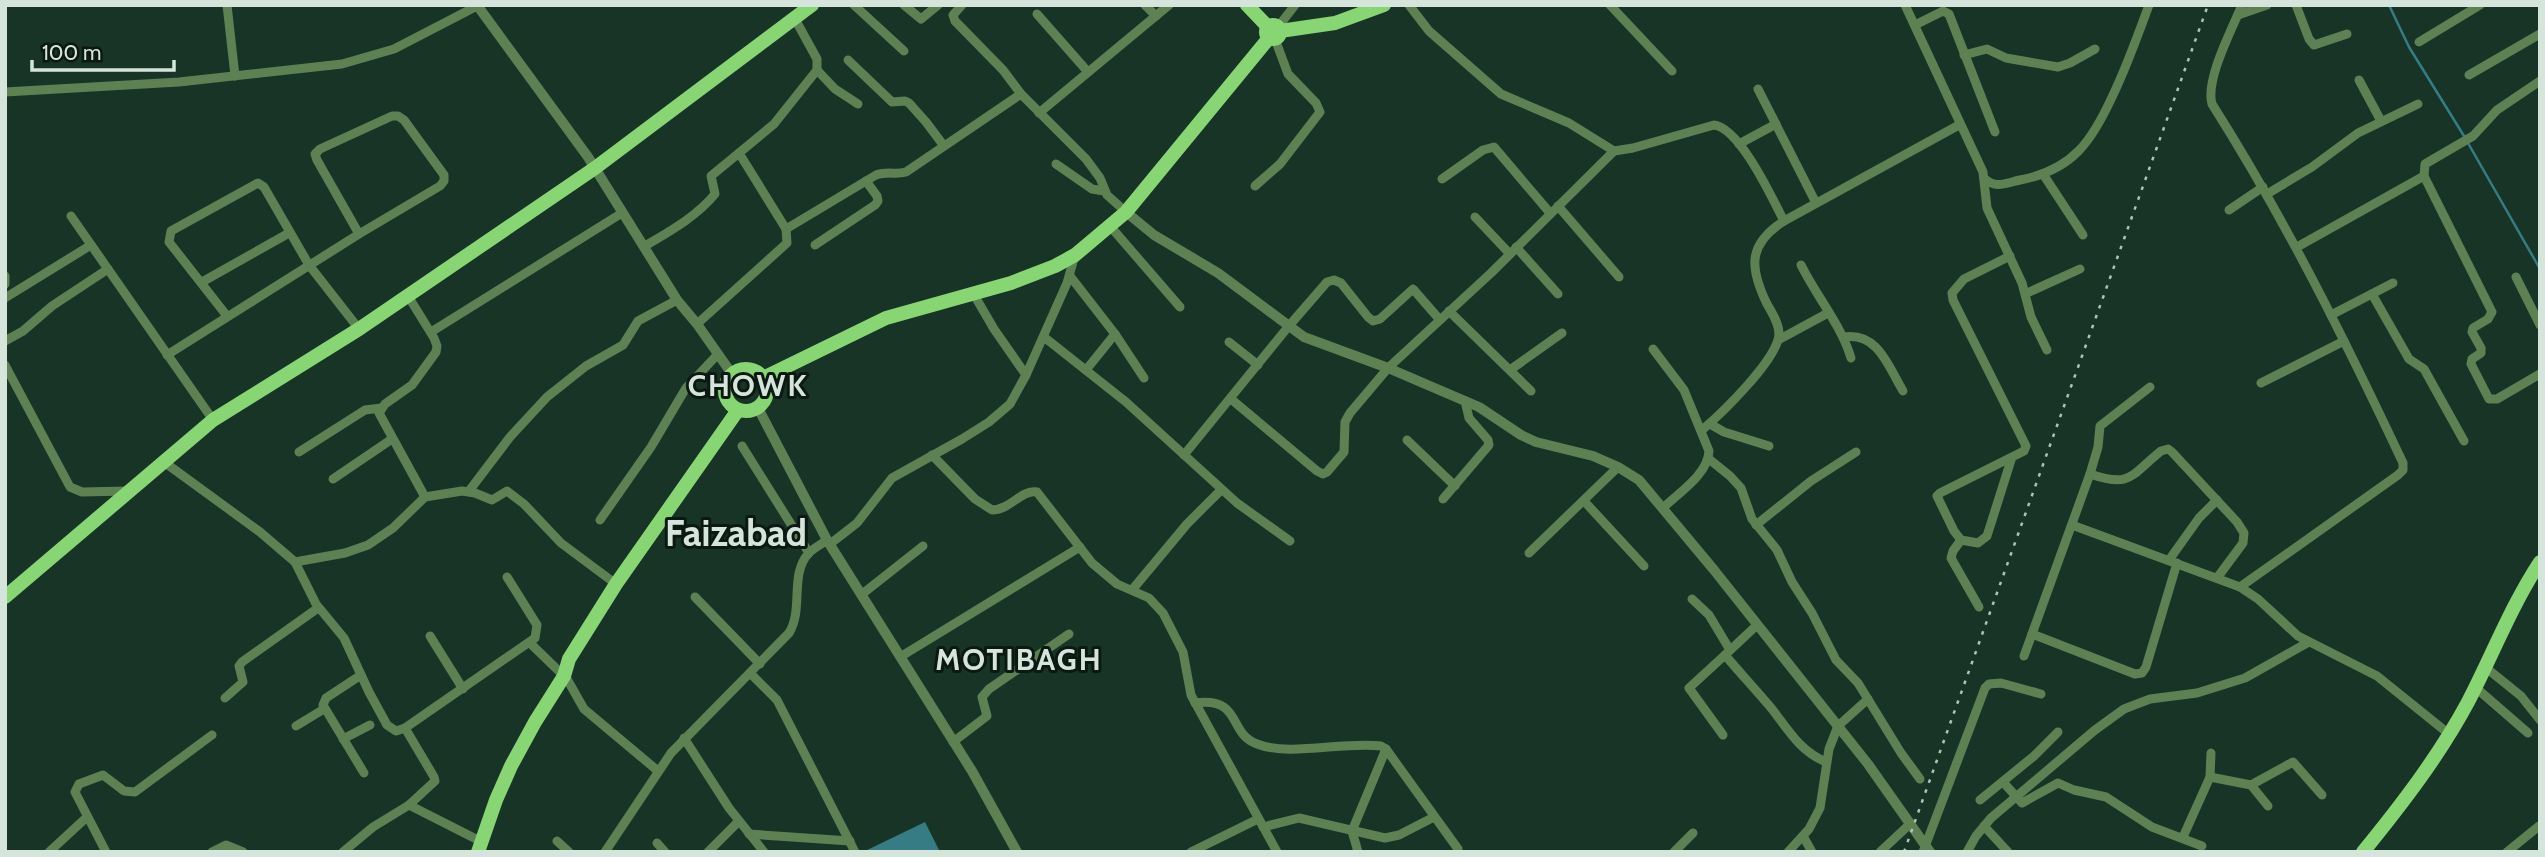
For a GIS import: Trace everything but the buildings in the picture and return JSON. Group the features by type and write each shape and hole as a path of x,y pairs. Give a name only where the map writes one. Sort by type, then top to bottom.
{"main road":[{"path":"5,597 213,420 359,329 594,168 812,5"},
{"path":"1247,5 1274,32"},
{"path":"764,378 886,318 1033,276 1075,255 1126,212 1274,32 1335,23 1384,5"},
{"path":"751,370 764,378 767,394 758,408 745,412 732,407 725,394 725,387 732,374 751,370"},
{"path":"478,847 489,794 515,737 560,673 616,584 738,410"},
{"path":"2363,852 2405,800 2449,734 2540,562"}],"street":[{"path":"227,5 234,76"},
{"path":"854,5 904,51"},
{"path":"904,5 920,19 938,5 953,15 1003,69 1021,94 1091,165 1100,178 1104,191 1126,212 1160,239 1219,273 1288,327 1311,341 1388,368 1488,411 1521,435 1536,442 1593,456 1639,480 1664,507 1838,726 1911,823 1926,849"},
{"path":"953,15 962,5"},
{"path":"1145,5 1156,16"},
{"path":"1039,113 1169,5"},
{"path":"1255,186 1280,164 1321,112 1316,103 1288,74 1274,32 1295,5"},
{"path":"1409,5 1429,32 1501,94 1569,123 1614,151"},
{"path":"1610,5 1672,71"},
{"path":"1905,5 1985,179 1985,202 2026,293 2031,317 2047,349"},
{"path":"1985,179 1998,185 2043,174 2075,155 2096,131 2126,66 2149,5"},
{"path":"2240,587 2403,470 2403,463 2297,247 2212,104 2209,95 2242,5"},
{"path":"2238,15 2267,5"},
{"path":"2296,5 2314,45 2347,34"},
{"path":"2420,42 2480,5"},
{"path":"5,92 179,82 342,64 394,49 478,6 594,168 677,300 732,374"},
{"path":"1914,25 1947,11 1995,132"},
{"path":"1037,14 1088,72"},
{"path":"645,246 704,207 715,194 711,176 774,124 817,71 817,59 795,19"},
{"path":"2469,75 2540,34"},
{"path":"1964,55 1987,49 2006,58 2058,66 2070,63 2095,49"},
{"path":"848,60 892,102 909,103 944,146"},
{"path":"817,71 835,89 858,104"},
{"path":"2359,80 2381,121"},
{"path":"2540,81 2497,110 2473,136 2425,164 2424,176 2492,312 2488,319 2473,328 2472,332 2481,353 2472,359 2471,364 2489,399 2497,399 2540,374"},
{"path":"1758,89 1816,203"},
{"path":"786,229 884,172 906,172 1021,94"},
{"path":"2229,211 2312,167 2358,133 2418,104"},
{"path":"167,355 440,186 444,175 404,120 398,116 320,149 316,155 359,234"},
{"path":"1738,144 1776,124"},
{"path":"1706,427 1771,355 1778,340 1777,324 1760,288 1755,257 1758,244 1764,236 1784,221 1959,125"},
{"path":"1231,399 1323,474 1327,472 1344,452 1345,422 1350,412 1388,368 1614,151 1633,148 1703,126 1721,126 1729,132 1761,177 1784,221"},
{"path":"1442,179 1483,150 1494,147 1619,278"},
{"path":"697,324 787,243 786,229 739,153"},
{"path":"1056,164 1092,189 1104,191"},
{"path":"2043,174 2083,235"},
{"path":"2297,247 2424,176"},
{"path":"815,245 875,205 877,196 866,181"},
{"path":"227,316 169,242 171,231 258,183 264,187 309,265 359,329"},
{"path":"430,332 622,214"},
{"path":"71,216 213,420"},
{"path":"1475,217 1559,294"},
{"path":"1110,226 1180,307"},
{"path":"202,282 289,233"},
{"path":"5,298 91,245"},
{"path":"605,852 657,771 684,738 760,664 793,626 800,570 809,553 857,523 892,478 962,439 1003,412 1017,394 1044,337 1070,276 1075,255"},
{"path":"2010,256 1965,279 1952,293 1953,300 2026,446 2024,451 2012,457 1937,496 1961,540 1978,543 1987,536 2012,457"},
{"path":"1801,265 1844,337 1851,358"},
{"path":"5,341 23,331 52,306 108,269"},
{"path":"2026,293 2080,269"},
{"path":"5,276 5,284"},
{"path":"1070,276 1115,334 1144,378"},
{"path":"2516,277 2540,325"},
{"path":"1184,455 1320,289 1334,280 1341,283 1373,321 1380,319 1413,289 1440,320"},
{"path":"2330,315 2393,283"},
{"path":"973,293 1026,375"},
{"path":"2372,294 2409,359 2424,369 2464,441"},
{"path":"299,452 365,410 381,408 412,384 436,352 437,346 430,332 408,296"},
{"path":"469,491 510,437 547,397 586,366 623,345 638,321 677,300"},
{"path":"1449,311 1531,391"},
{"path":"1778,340 1828,313"},
{"path":"1510,370 1562,333"},
{"path":"1086,370 1115,334"},
{"path":"1844,337 1858,336 1875,345 1902,391"},
{"path":"1044,337 1086,370 1222,489 1290,541"},
{"path":"2261,383 2344,341"},
{"path":"1229,342 1258,365"},
{"path":"1653,349 1677,379 1706,427 1709,451 1705,468 1664,507"},
{"path":"600,520 651,447 686,388 718,354"},
{"path":"5,365 70,487 82,492 127,491"},
{"path":"2024,656 2090,474 2098,447 2100,426 2150,387"},
{"path":"1443,499 1489,445 1488,439 1469,418 1465,401"},
{"path":"381,408 381,419 425,497"},
{"path":"758,408 829,542 953,742 1017,852"},
{"path":"1706,427 1769,446"},
{"path":"333,480 392,439"},
{"path":"1407,439 1455,486"},
{"path":"742,446 809,553"},
{"path":"2090,474 2112,481 2125,480 2161,451 2168,449 2237,522 2245,538 2217,578"},
{"path":"1756,525 1811,481 1856,452"},
{"path":"932,455 975,499 992,510 1007,508 1029,492 1037,492 1092,563 1117,584 1149,597 1155,603 1183,652 1186,682 1195,704 1277,852"},
{"path":"1709,459 1741,488 1756,525 1777,550 1836,660 1858,683 1920,779"},
{"path":"164,462 260,532 295,562 318,608 344,638 387,725 396,731 405,728 530,643 538,632 537,625 507,577"},
{"path":"1529,554 1618,467"},
{"path":"1132,590 1187,524 1222,489"},
{"path":"295,562 369,545 393,528 425,497 469,491 492,500 506,491 561,542 616,584"},
{"path":"2032,634 2135,674 2141,673 2146,667 2173,561 2199,518 2217,500"},
{"path":"1584,501 1644,566"},
{"path":"2072,525 2240,587 2259,599 2307,643 2377,676 2449,734"},
{"path":"1961,540 1951,558 1979,607"},
{"path":"861,594 923,546"},
{"path":"900,657 1080,547"},
{"path":"695,597 760,664"},
{"path":"1692,599 1709,615 1727,652 1796,742 1813,757 1826,762"},
{"path":"225,698 243,682 239,666 242,662 318,608"},
{"path":"1723,735 1689,688 1757,625"},
{"path":"953,742 987,716 982,702 984,694 1069,634"},
{"path":"429,636 463,689"},
{"path":"530,643 572,685 584,709 657,771"},
{"path":"1967,852 1984,826 2015,797 2102,725 2134,704 2150,699 2197,693 2227,684 2270,665 2307,643"},
{"path":"2485,667 2521,696 2540,720"},
{"path":"750,673 777,700 855,852"},
{"path":"360,674 323,701 324,709 364,773"},
{"path":"1926,849 1985,688 1989,684 2001,684 2041,694"},
{"path":"2476,687 2528,733"},
{"path":"1788,852 1803,836 1820,808 1826,762 1831,740 1838,726 1868,699"},
{"path":"1195,704 1213,702 1224,706 1233,715 1244,736 1258,745 1278,748 1374,745 1386,749 1458,849"},
{"path":"296,726 324,709"},
{"path":"343,739 370,725"},
{"path":"343,852 373,827 409,804 435,781 405,728"},
{"path":"1980,800 2034,756 2058,732"},
{"path":"106,852 75,792 79,784 103,775 124,791 135,792 212,735"},
{"path":"684,738 739,821 764,852"},
{"path":"1358,852 1352,831 1386,749"},
{"path":"2183,837 2210,777 2211,753"},
{"path":"2210,777 2251,785 2293,762 2322,795"},
{"path":"2003,782 2022,803 2058,783 2074,790 2106,797 2152,827 2202,846"},
{"path":"2251,785 2268,806"},
{"path":"409,804 478,847"},
{"path":"49,852 87,817"},
{"path":"1191,852 1260,823 1298,818 1378,837 1392,837 1434,817"},
{"path":"708,852 739,821"},
{"path":"1880,852 1911,823"},
{"path":"1984,826 2008,852"},
{"path":"2507,852 2539,826"},
{"path":"1674,852 1693,833"},
{"path":"749,834 850,841"},
{"path":"1803,836 1812,852"},
{"path":"557,841 569,852"},
{"path":"657,842 666,852"},
{"path":"718,842 726,852"},
{"path":"212,852 226,845 243,852"}],"water":[{"path":"925,822 940,852 863,852"}],"waterway":[{"path":"2389,5 2409,47 2464,136 2540,269"}],"railway":[{"path":"1904,852 2208,5"}],"district":[{"name":"CHOWK","path":"748,386"},
{"name":"Faizabad","path":"736,533"},
{"name":"MOTIBAGH","path":"1019,660"}]}
